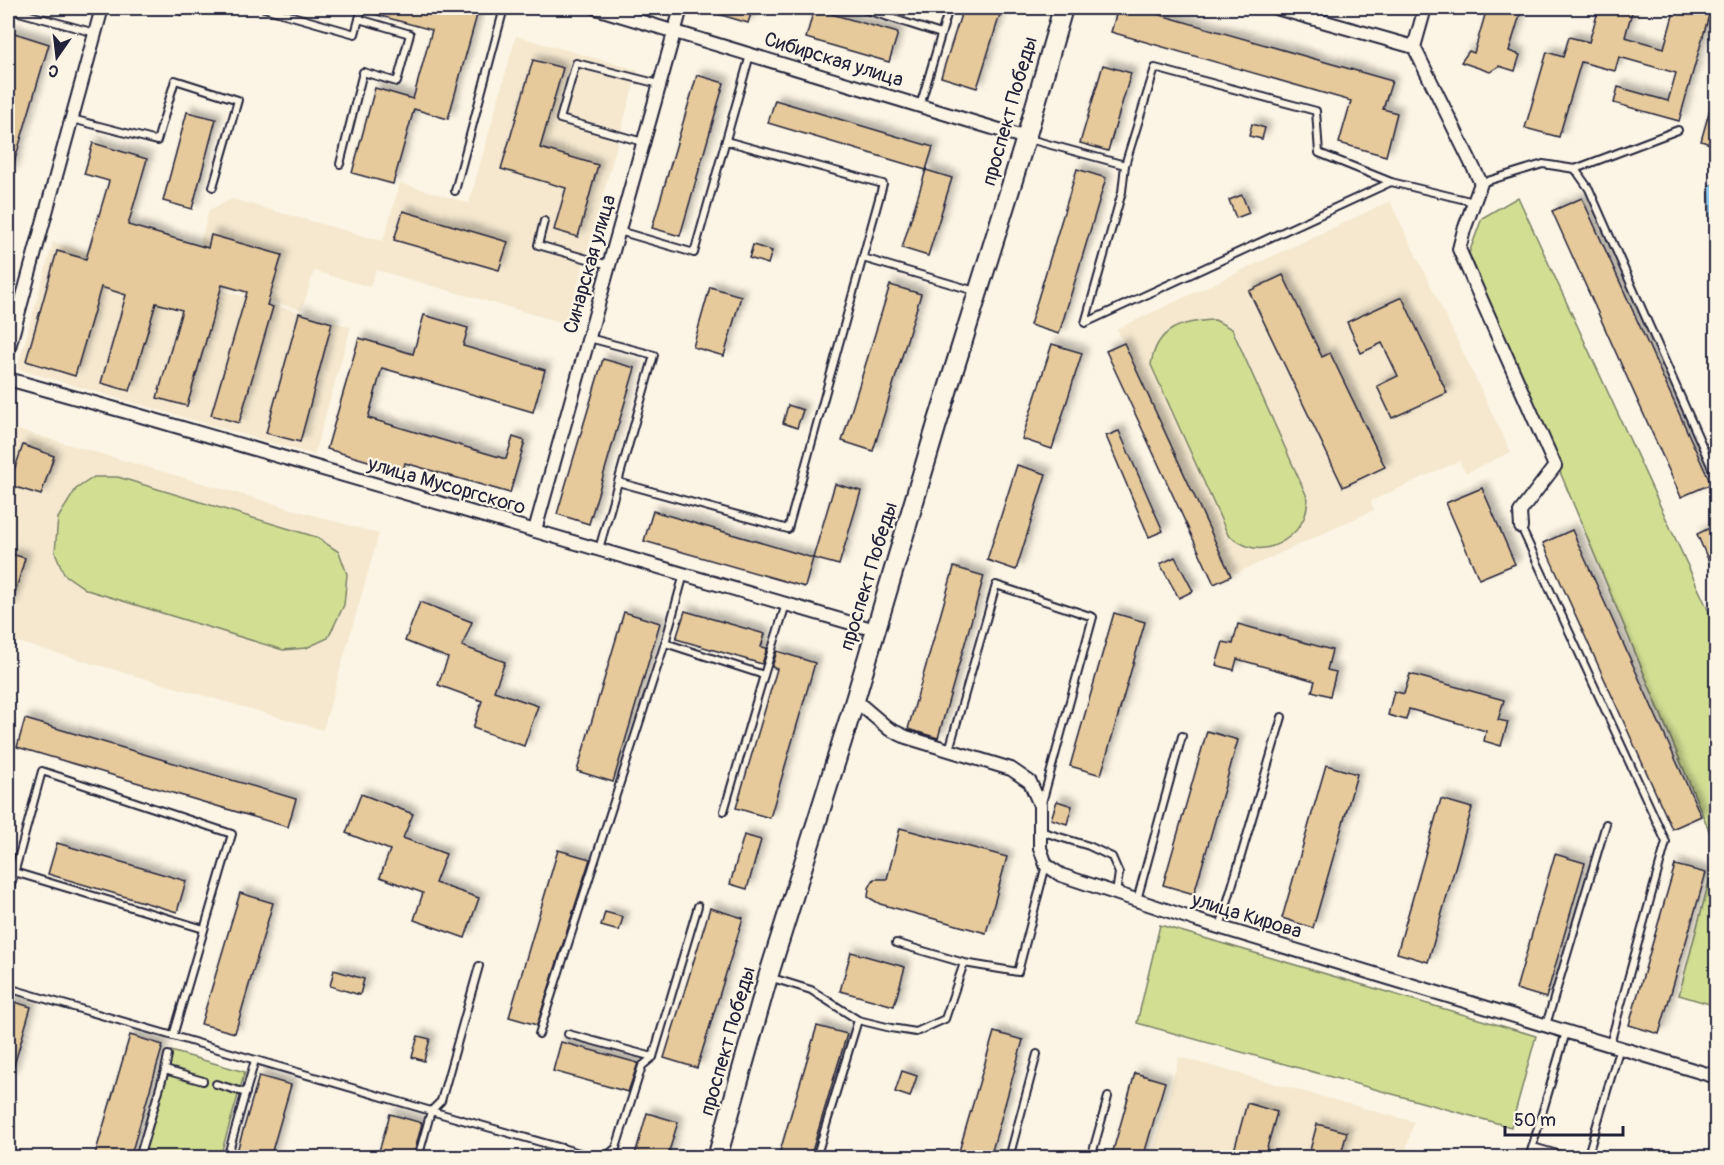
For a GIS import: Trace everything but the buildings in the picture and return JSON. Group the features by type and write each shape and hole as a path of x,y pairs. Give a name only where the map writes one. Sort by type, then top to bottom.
{"main road":[{"name":"проспект Победы","path":"717,1158 768,977 855,700 937,424 1026,138 1063,8"}],"street":[{"path":"8,351 102,8"},
{"name":"Сибирская улица","path":"596,8 1026,138"},
{"name":"Синарская улица","path":"535,530 681,8"},
{"path":"1276,8 1414,47"},
{"path":"1425,8 1414,47 1481,183 1459,249 1554,466 1520,512 1521,527"},
{"name":"улица Мусоргского","path":"8,379 875,630"},
{"path":"855,700 889,729 906,737 1011,769 1030,782 1040,805 1040,848 1046,865"},
{"name":"улица Кирова","path":"1046,865 1061,875 1137,901 1710,1075"}],"lane":[{"path":"264,8 355,34 362,8"},
{"path":"454,191 504,8"},
{"path":"860,8 941,34"},
{"path":"920,106 949,8"},
{"path":"8,9 95,33"},
{"path":"340,164 363,72 398,82 410,34 359,19"},
{"path":"618,231 694,253 750,54"},
{"path":"643,142 560,118 576,63 659,84"},
{"path":"1391,182 1085,323 1122,192 1125,165 1155,68 1316,111 1319,153 1391,182 1474,202"},
{"path":"72,118 157,141 175,80 238,100 213,188"},
{"path":"1481,183 1544,164 1575,169 1678,130"},
{"path":"1026,138 1125,165"},
{"path":"618,482 788,529 884,184 726,141"},
{"path":"1575,169 1589,189 1716,477"},
{"path":"544,221 538,245 609,266"},
{"path":"863,258 978,292"},
{"path":"589,337 654,356 599,549"},
{"path":"1521,527 1666,842 1587,1158"},
{"path":"540,1034 665,643 684,573"},
{"path":"949,750 996,585 1093,617 1040,809"},
{"path":"724,811 786,603"},
{"path":"665,643 764,675"},
{"path":"1220,927 1282,717"},
{"path":"1137,901 1182,736"},
{"path":"8,896 42,771 232,834 173,1036"},
{"path":"1546,1025 1606,824"},
{"path":"1040,831 1089,846 1112,857 1119,873 1116,894"},
{"path":"896,943 964,963 1018,972 1046,865"},
{"path":"14,872 204,929"},
{"path":"604,1158 616,1148 642,1066 653,1057 699,906"},
{"path":"768,977 811,990 858,1020 916,1032 945,1019 964,963"},
{"path":"418,1158 431,1112 441,1101 479,966"},
{"path":"8,988 431,1112 597,1158"},
{"path":"816,1158 858,1020"},
{"path":"1529,1158 1566,1031"},
{"path":"568,1034 653,1057"},
{"path":"1009,1158 1037,1054"},
{"path":"139,1158 168,1055"},
{"path":"227,1158 255,1060"},
{"path":"165,1070 203,1081"},
{"path":"216,1084 246,1093"},
{"path":"1091,1158 1107,1096"},
{"path":"1533,1147 1571,1158"},
{"path":"560,1158 563,1148"}],"shaded area":[{"path":"516,36 638,70 567,324 376,270 370,287 314,271 302,310 191,279 209,210 232,199 383,241 400,183 469,203"},
{"path":"1390,201 1511,452 1466,473 1459,461 1371,501 1374,510 1231,576 1117,329"},
{"path":"53,242 351,327 314,455 17,369"},
{"path":"8,427 379,534 323,730 14,641 8,662"},
{"path":"1179,1057 1414,1122 1404,1157 1151,1158"}],"green space":[{"path":"1518,197 1716,627 1716,847 1469,253 1482,218"},
{"path":"1215,320 1232,329 1308,499 1305,516 1296,531 1284,541 1269,547 1250,547 1228,535 1151,365 1158,342 1172,329 1192,322"},
{"path":"94,477 118,477 316,537 339,552 347,574 344,605 328,638 306,648 283,650 87,590 64,574 55,552 58,518 76,489"},
{"path":"1716,855 1716,1006 1679,995"},
{"path":"1160,925 1536,1036 1511,1127 1137,1023"},
{"path":"171,1051 245,1072 220,1157 140,1158"}],"water":[{"path":"1716,184 1716,303 1709,185"}]}
